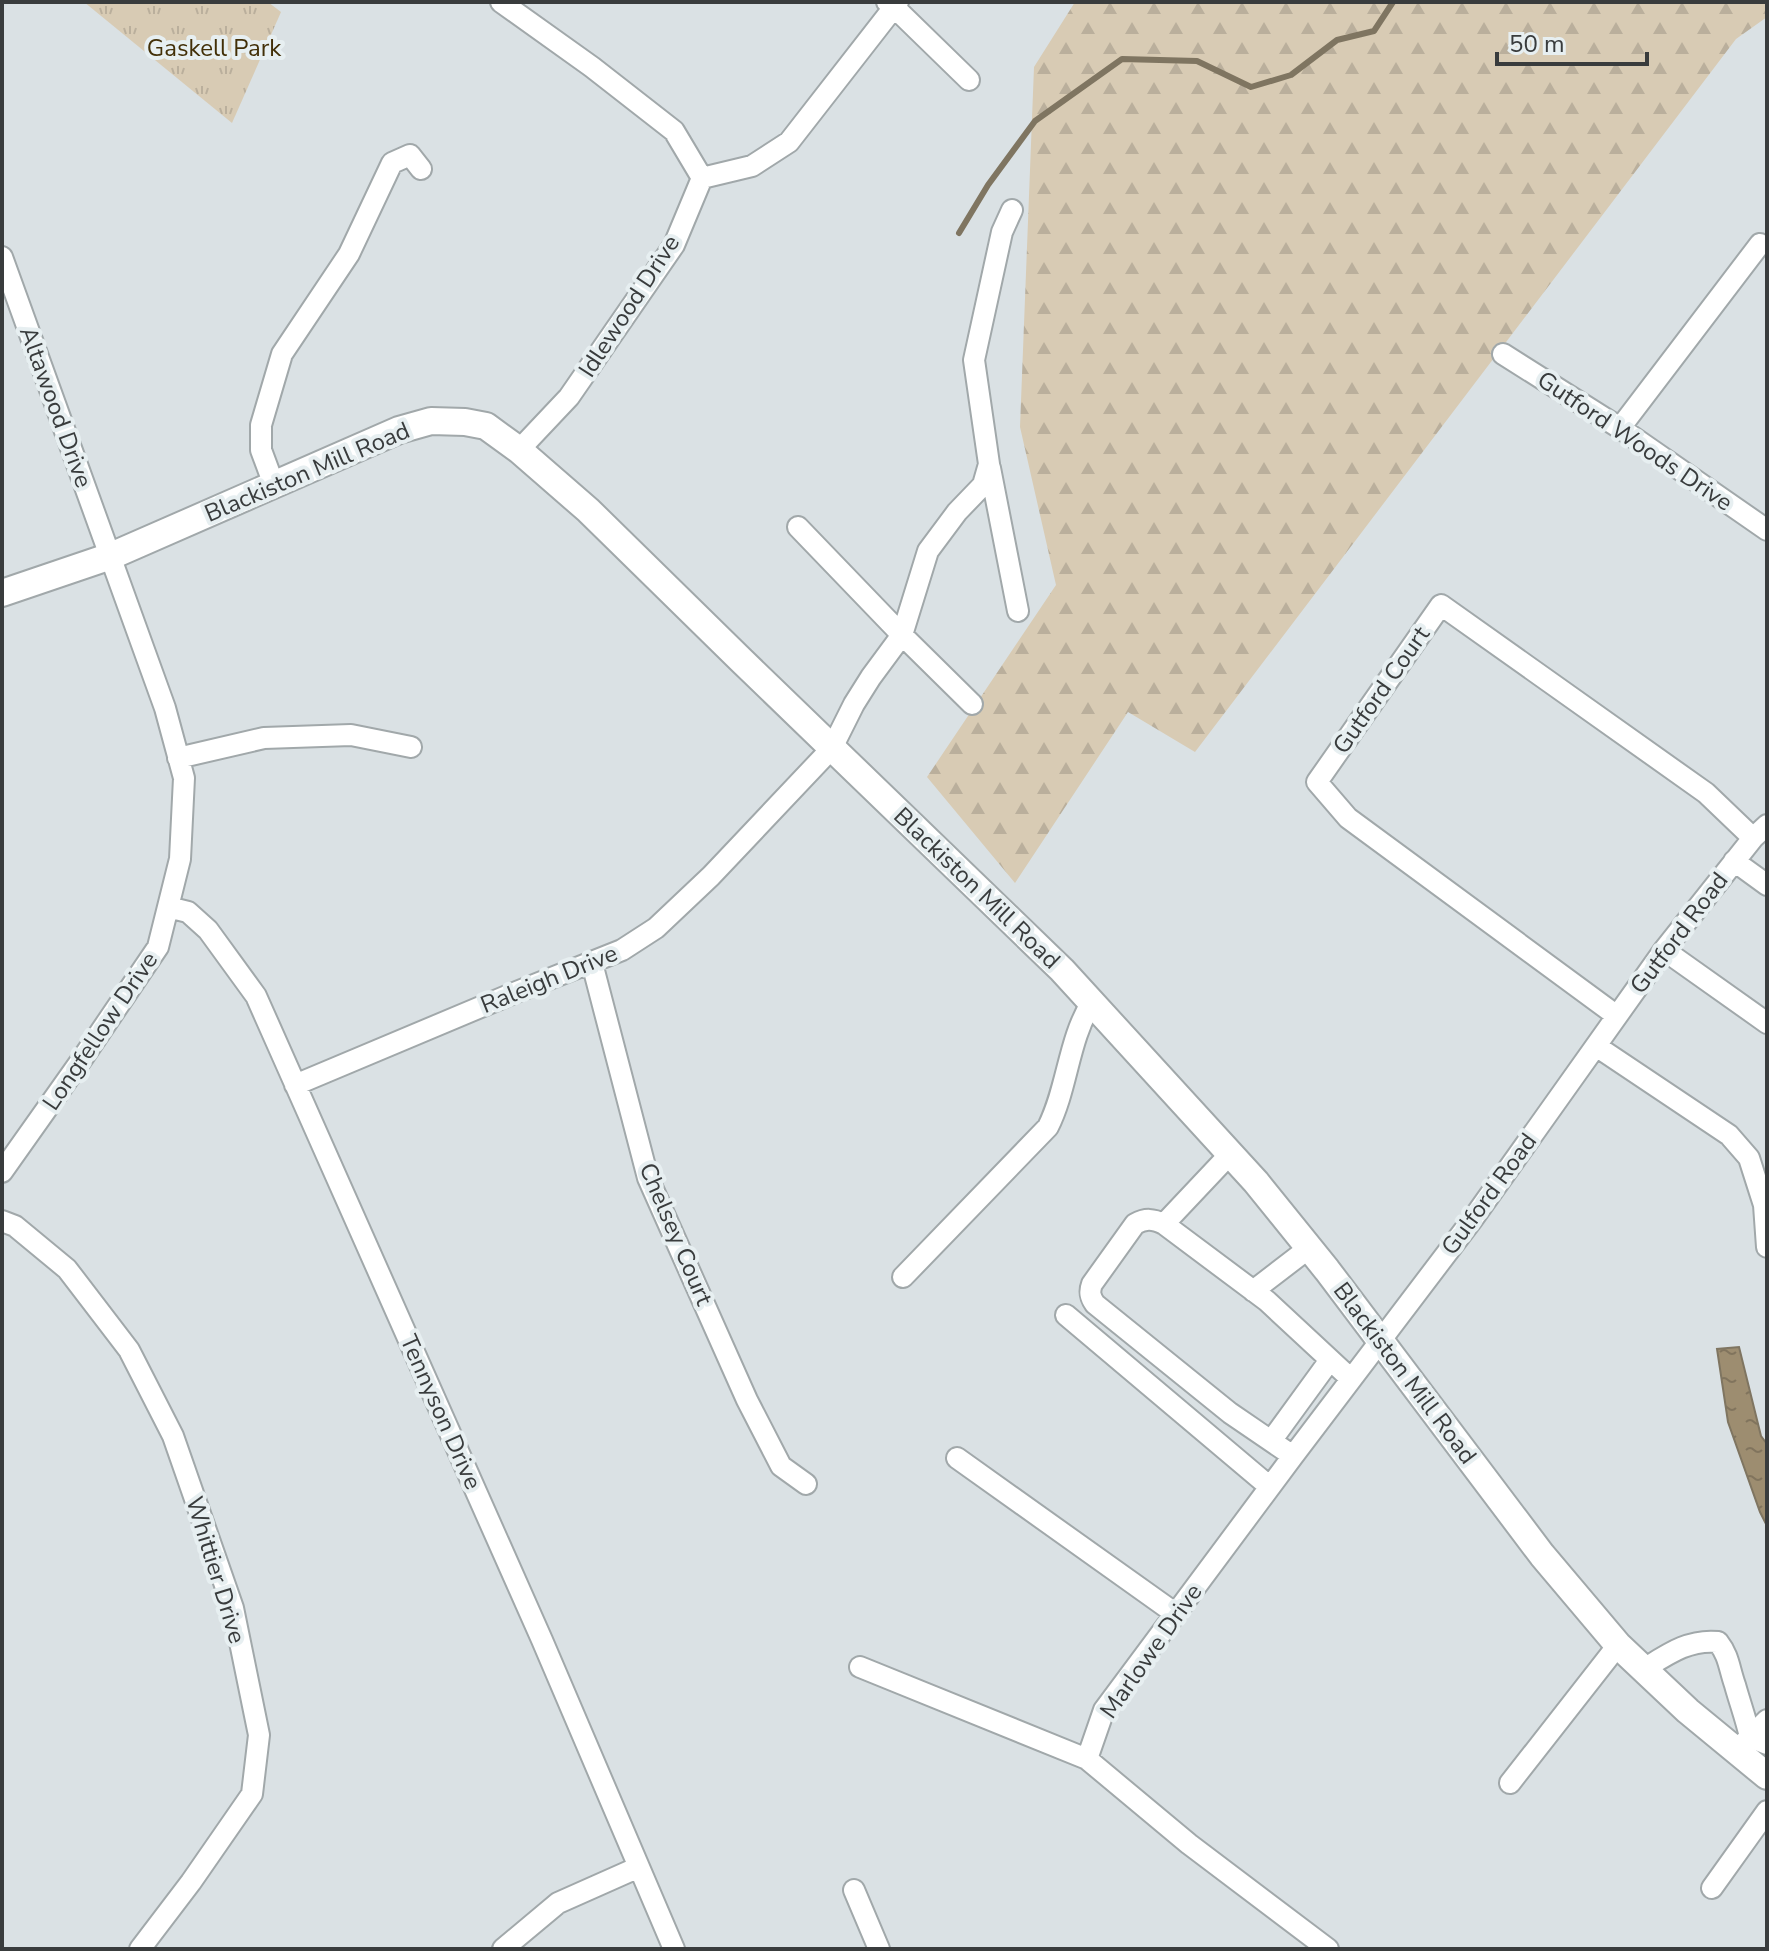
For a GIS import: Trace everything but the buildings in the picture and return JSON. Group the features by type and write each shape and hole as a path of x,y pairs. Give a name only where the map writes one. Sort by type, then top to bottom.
{"main road":[{"name":"Blackiston Mill Road","path":"2,593 111,556 399,430 431,421 486,426 519,450 588,510 1055,963 1256,1182 1542,1555 1618,1645 1688,1711 1751,1744 1767,1776"}],"street":[{"path":"501,2 674,131 702,178 752,166 789,142 893,4 969,80"},
{"path":"274,485 261,450 261,425 282,354 349,254 392,163 410,155 421,169"},
{"name":"Idlewood Drive","path":"519,450 569,397 674,245 702,178"},
{"path":"1012,210 1002,232 974,360 989,464 1018,611"},
{"path":"1620,428 1760,244"},
{"name":"Altawood Drive","path":"2,257 6,283 111,556"},
{"name":"Gutford Woods Drive","path":"1503,354 1620,428 1767,530"},
{"name":"Raleigh Drive","path":"295,1085 622,950 656,928 711,876 832,748 854,704 902,635 928,551 957,512 983,485 989,464"},
{"path":"798,527 972,704"},
{"name":"Longfellow Drive","path":"2,1172 158,947 180,859 184,778 165,708 111,556"},
{"name":"Gutford Court","path":"1617,1016 1348,818 1317,782 1441,605 1760,831"},
{"path":"178,758 264,738 351,735 411,747"},
{"name":"Gutford Road","path":"1596,1046 1664,950 1760,831"},
{"path":"1734,861 1767,885"},
{"name":"Tennyson Drive","path":"168,907 188,912 208,930 256,996 542,1640 674,1949"},
{"path":"1664,950 1767,1023"},
{"name":"Chelsey Court","path":"592,963 648,1178 747,1400 781,1466 806,1484"},
{"path":"903,1277 1048,1127 1057,1108 1075,1035 1092,1002"},
{"path":"1596,1046 1729,1135 1749,1158 1764,1205 1767,1247"},
{"name":"Gulford Road","path":"1380,1340 1472,1220 1596,1046"},
{"path":"1164,1224 1230,1154"},
{"path":"1293,1456 1230,1413 1095,1304 1091,1298 1092,1284 1135,1224 1153,1219 1164,1224 1267,1301 1351,1379"},
{"name":"Whittier Drive","path":"2,1221 15,1226 67,1269 129,1350 173,1436 233,1608 259,1735 252,1794 140,1949"},
{"path":"1253,1291 1309,1248"},
{"path":"1066,1315 1270,1487"},
{"name":"Marlowe Drive","path":"1087,1759 1104,1710 1380,1340"},
{"path":"1271,1441 1330,1360"},
{"path":"957,1458 1176,1614"},
{"path":"1644,1669 1687,1645 1702,1640 1718,1642 1726,1652 1751,1744"},
{"path":"1510,1783 1618,1645"},
{"path":"860,1667 1087,1759 1189,1844 1328,1949"},
{"path":"1751,1744 1767,1720"},
{"path":"1712,1888 1767,1811"},
{"path":"503,1949 558,1903 639,1867"},
{"path":"854,1890 879,1949"}],"green space":[{"name":"Gaskell Park","path":"84,2 268,2 281,12 232,123"},
{"path":"1075,2 1767,2 1767,17 1736,39 1195,752 1128,712 1015,883 927,777 1056,585 1020,427 1034,67"}],"water":[{"path":"1739,1347 1761,1436 1767,1444 1767,1526 1728,1422 1717,1349"}],"waterway":[{"path":"959,233 988,185 1035,121 1122,59 1197,61 1251,87 1291,75 1337,40 1374,31 1393,2"}]}
